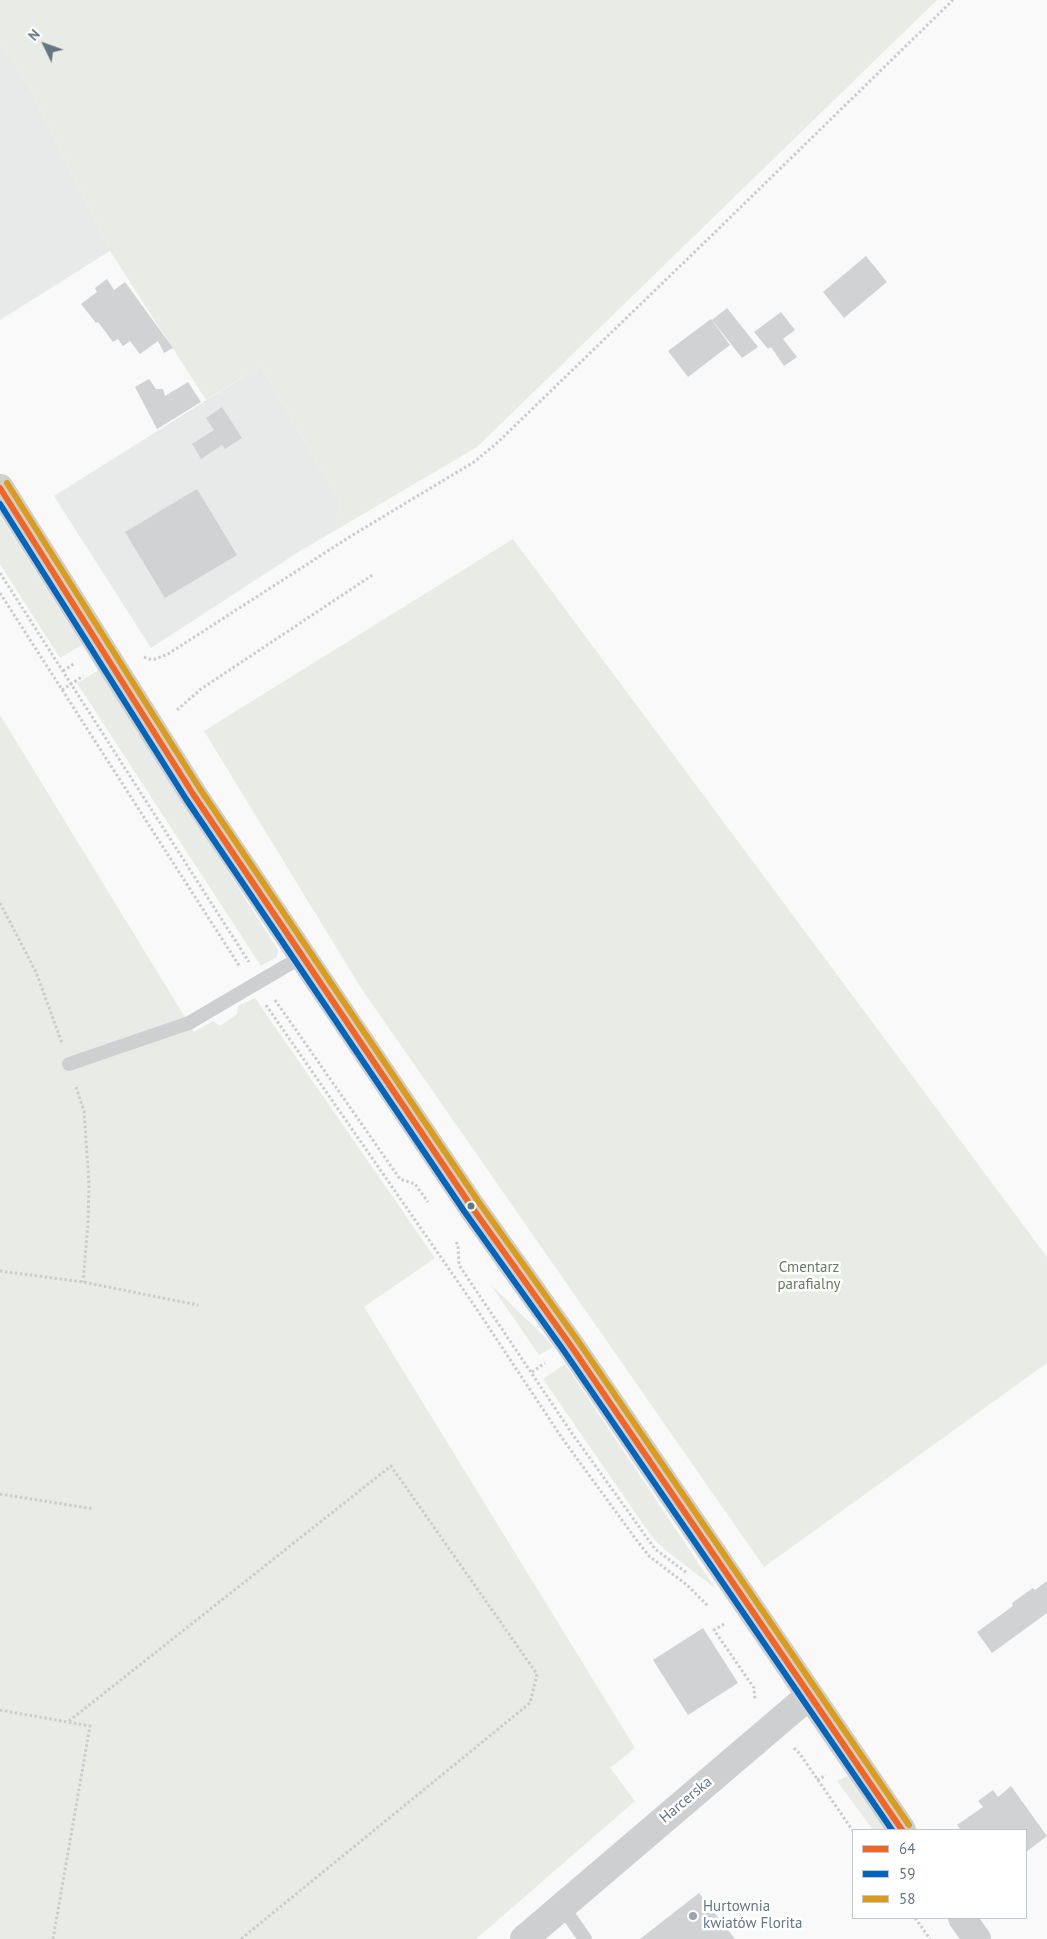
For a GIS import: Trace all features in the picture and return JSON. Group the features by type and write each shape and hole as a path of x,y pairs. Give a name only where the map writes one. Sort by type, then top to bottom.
{"street":[{"path":"0,488 194,794 471,1206 571,1346 901,1829"},
{"name":"Harcerska","path":"524,1939 810,1695"},
{"path":"963,1919 977,1939"}],"lane":[{"path":"69,1064 188,1023 303,956"},
{"path":"562,1906 585,1939"}],"path":[{"path":"139,650 143,656 149,659 168,654 351,536 474,462 497,443 953,0"},
{"path":"0,573 211,905 257,984 562,1438 649,1556 687,1585 712,1611"},
{"path":"153,730 202,689 374,574"},
{"path":"0,593 202,911 400,1178 415,1184"},
{"path":"458,1245 459,1265 571,1432 655,1549 694,1578"},
{"path":"0,1271 83,1282 198,1305"},
{"path":"69,1721 391,1466 537,1674 530,1703 241,1939"},
{"path":"0,1494 94,1509"},
{"path":"717,1618 728,1633"},
{"path":"727,1622 714,1630 754,1688 755,1702 787,1747 793,1747 800,1754 852,1830"},
{"path":"0,1710 90,1726 53,1939"},
{"path":"916,1919 930,1939"}],"shaded area":[{"path":"0,42 29,86 110,251 0,320"},
{"path":"261,366 340,502 336,530 300,551 151,648 54,496"}],"green space":[{"path":"0,0 937,0 477,447 336,530 340,502 261,366 206,400 110,251 29,86 0,42"},
{"path":"0,516 82,645 60,658 0,564"},
{"name":"Cmentarz parafialny","path":"513,539 1047,1257 1047,1363 764,1567 361,988 204,731"},
{"path":"99,670 278,950 277,957 261,966 77,683"},
{"path":"0,715 194,1032 213,1021 220,1026 237,1014 238,1006 255,998 435,1258 364,1307 635,1748 610,1768 635,1801 476,1939 0,1939"},
{"path":"491,1285 545,1337 553,1347 539,1355"},
{"path":"565,1364 715,1588 664,1549 652,1537 543,1379"},
{"path":"847,1776 884,1829 872,1829 837,1781"}],"building":[{"path":"866,256 887,282 844,318 823,292"},
{"path":"107,279 114,290 125,282 173,348 164,353 158,341 140,354 130,341 123,346 118,339 113,342 81,304 97,292 95,288"},
{"path":"727,308 758,347 742,358 712,320"},
{"path":"781,312 795,330 783,339 797,357 784,366 771,347 768,349 754,332"},
{"path":"711,319 730,345 688,377 668,351"},
{"path":"149,379 156,389 163,389 165,396 188,382 201,402 157,429 135,387"},
{"path":"222,407 242,438 225,449 222,445 201,459 192,444 214,430 206,418"},
{"path":"197,489 237,555 165,598 125,532"},
{"path":"1047,1581 1047,1613 992,1653 977,1632 1013,1606 1012,1603 1033,1588 1035,1590"},
{"path":"703,1628 738,1683 688,1715 653,1660"},
{"path":"1011,1786 1047,1836 1027,1851 1027,1829 960,1829 957,1825 983,1807 978,1801 993,1790 998,1797"},
{"name":"Hurtownia kwiatów Florita","path":"699,1893 735,1939 640,1939"}],"transit line":[{"name":"58","path":"7,483 200,789 478,1201 578,1341 909,1825"},
{"name":"64","path":"0,488 193,794 471,1206 571,1346 901,1829"},
{"name":"59","path":"0,504 186,799 464,1211 564,1351 891,1829"}],"place":[{"name":"Hurtownia kwiatów Florita","path":"693,1916"}]}
